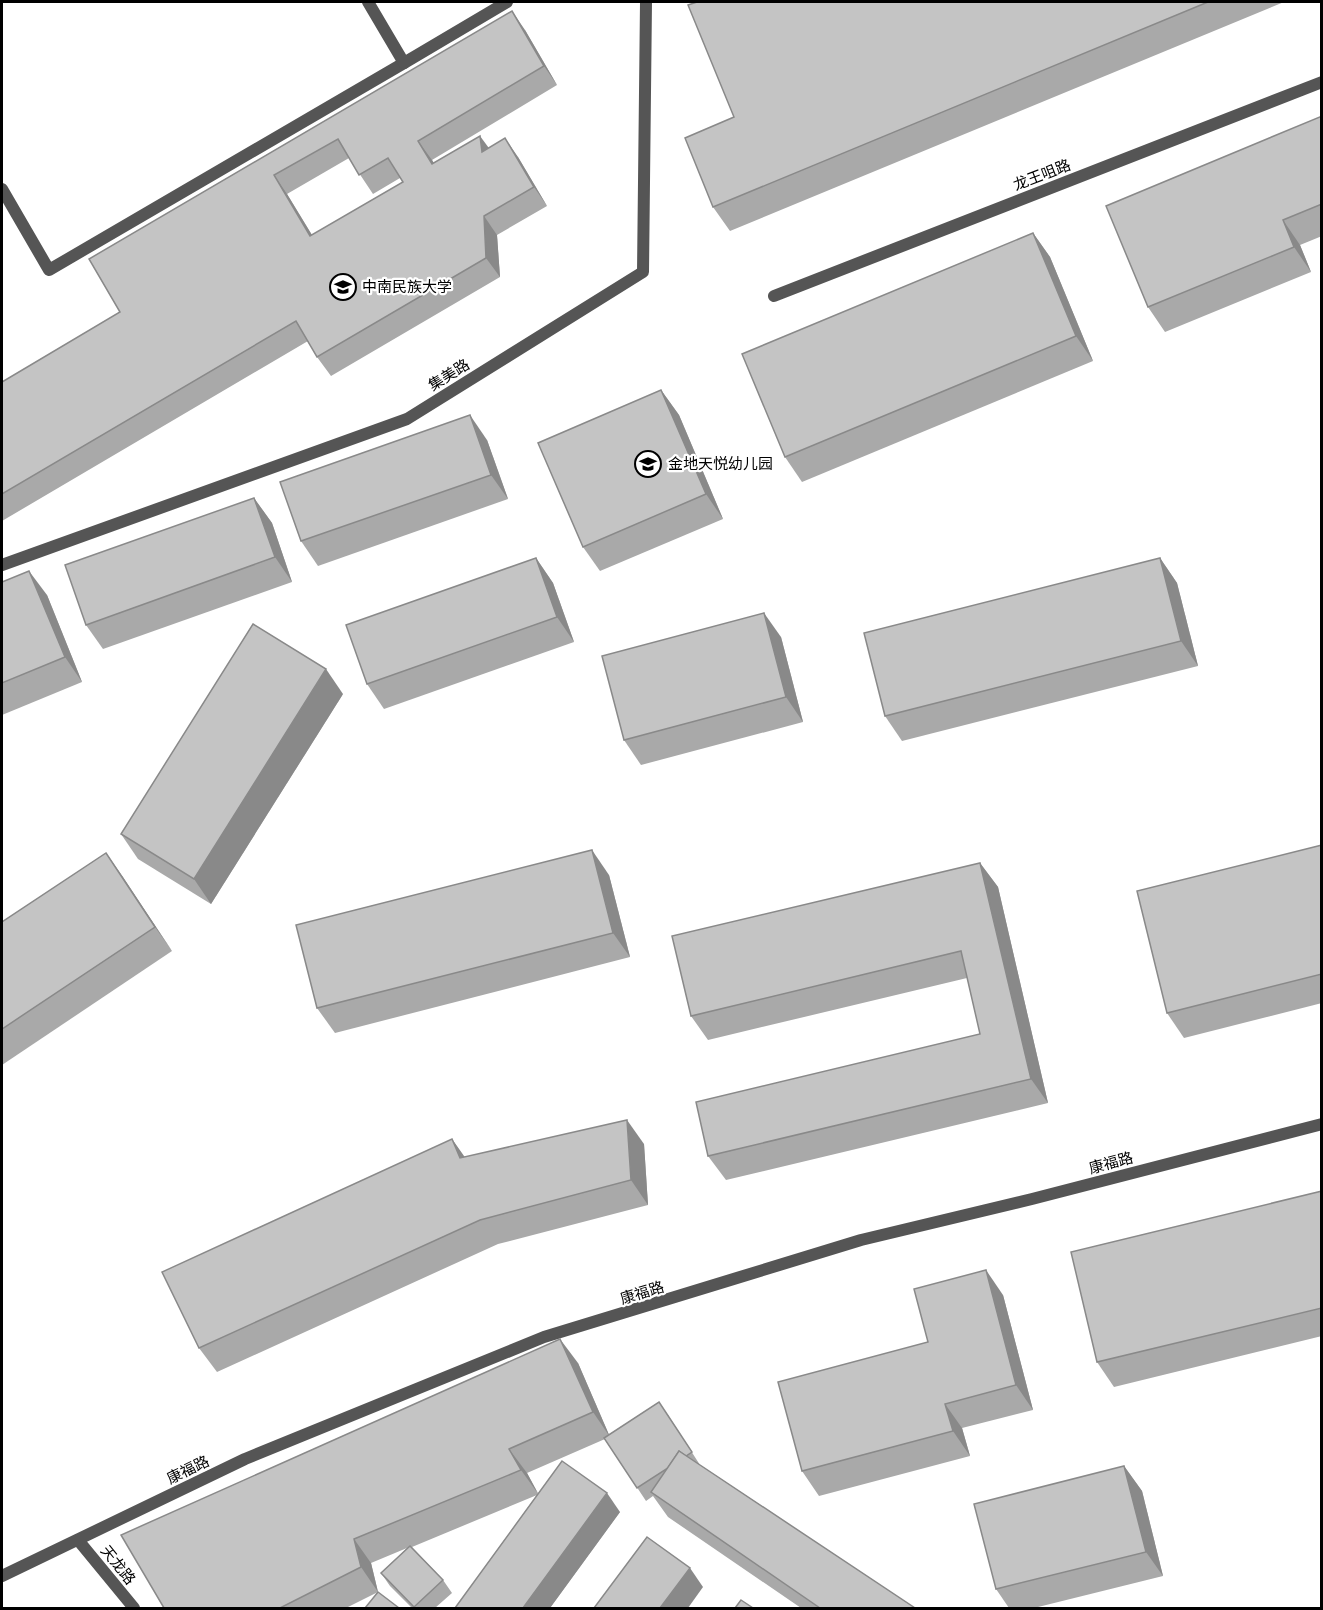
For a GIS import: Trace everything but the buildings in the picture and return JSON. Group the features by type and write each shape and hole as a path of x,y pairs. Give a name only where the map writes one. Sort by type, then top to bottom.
{"street":[{"path":"368,2 404,63"},
{"path":"2,193 49,270 507,2"},
{"name":"集美路","path":"2,565 407,419 643,272 646,2"},
{"name":"龙王咀路","path":"774,296 1322,82"},
{"name":"康福路","path":"2,1576 245,1459 544,1337 861,1240 1032,1199 1322,1124"},
{"name":"天龙路","path":"78,1540 134,1608"}],"place":[{"name":"中南民族大学","path":"343,287"},
{"name":"金地天悦幼儿园","path":"648,464"}]}
